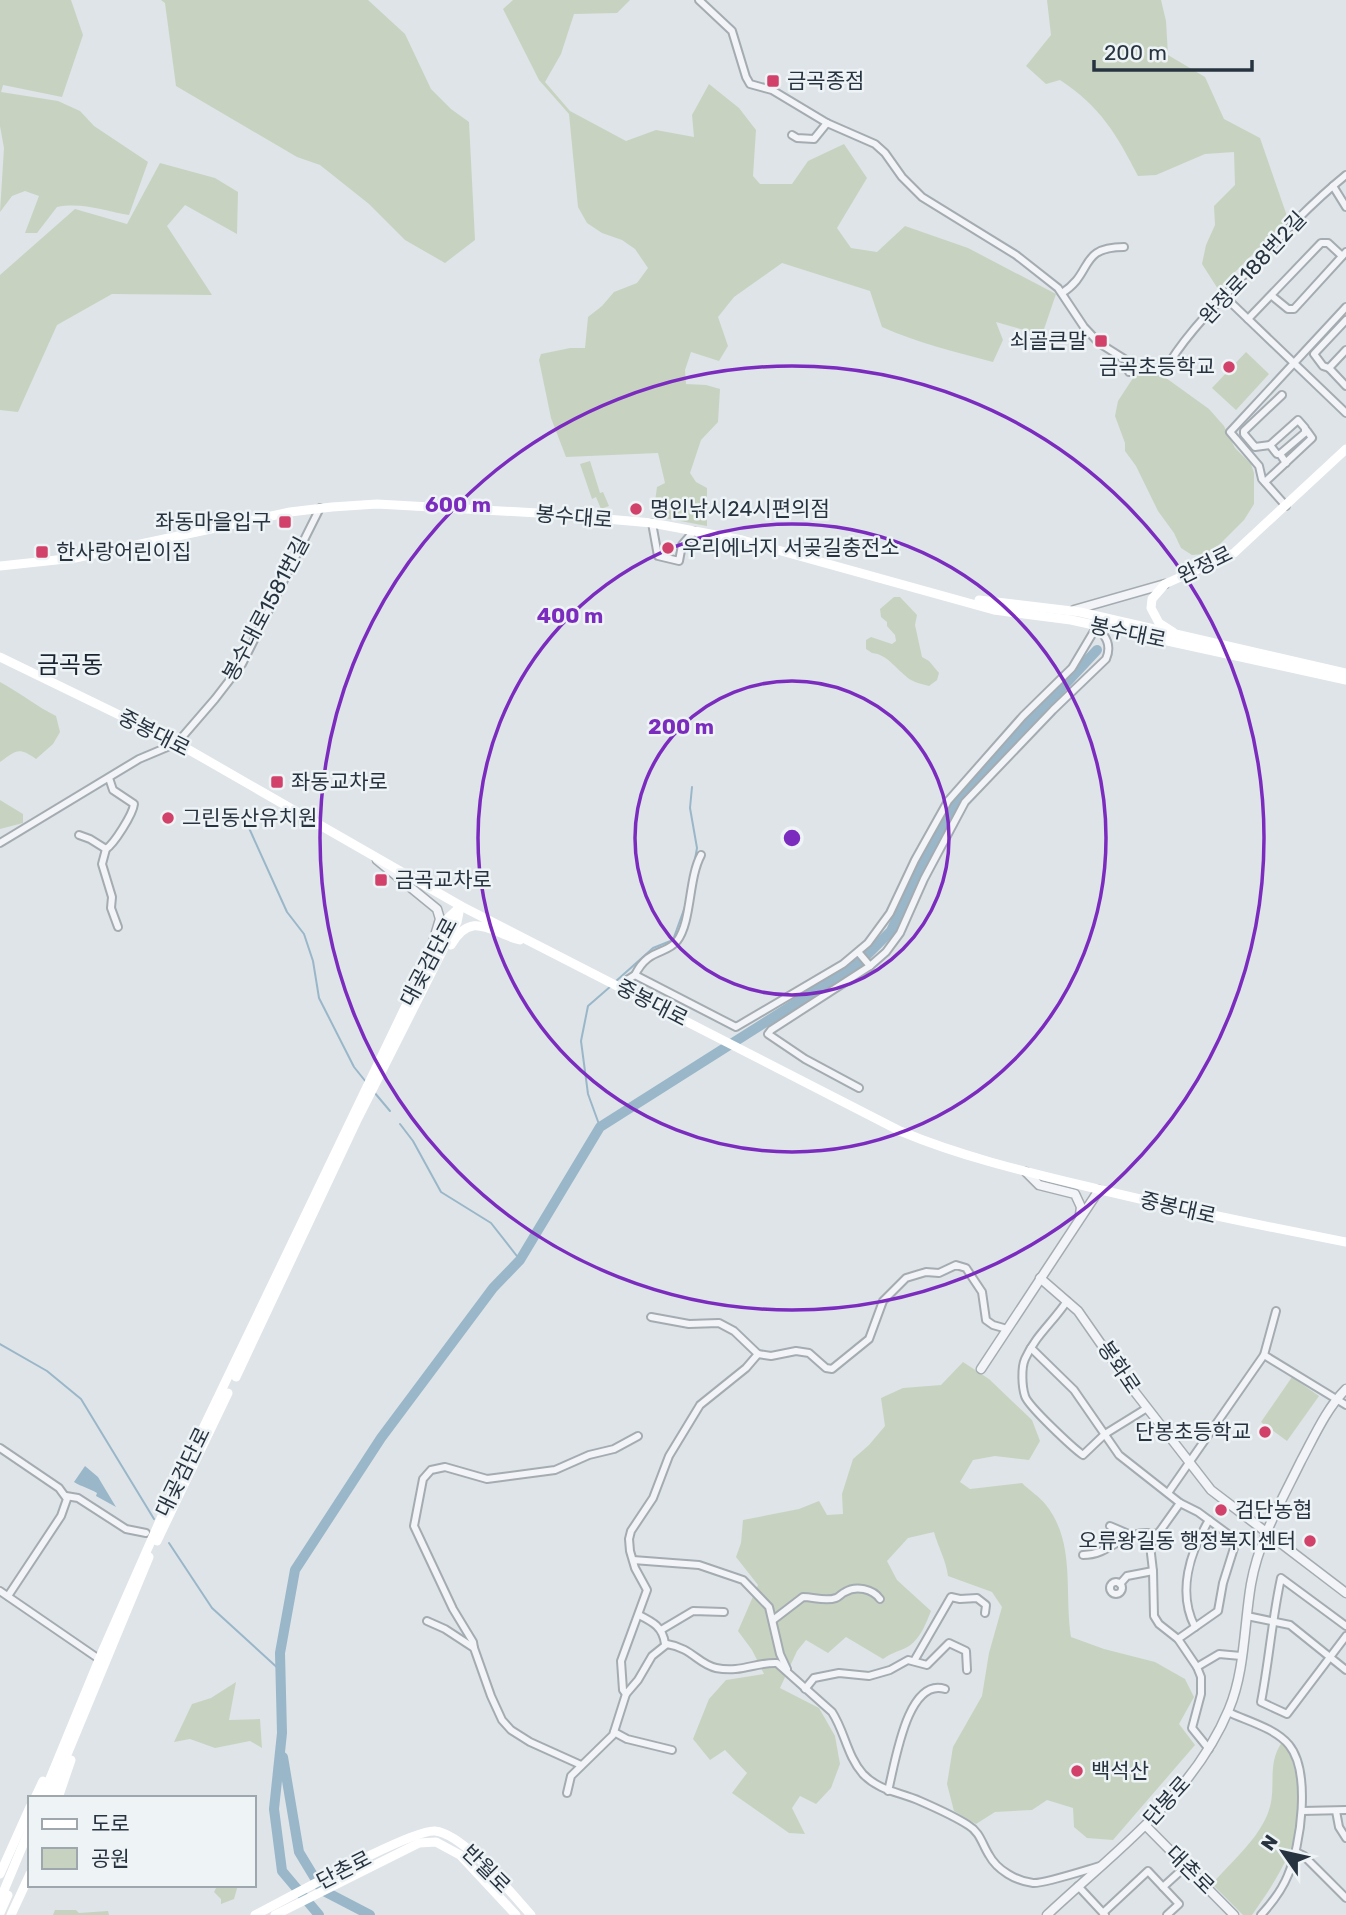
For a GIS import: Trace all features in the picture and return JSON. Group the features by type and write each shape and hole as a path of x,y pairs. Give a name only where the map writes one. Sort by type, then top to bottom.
{"main road":[{"name":"완정로","path":"1166,584 1234,553 1346,449"},
{"name":"봉수대로","path":"0,566 75,558 320,508 377,504 538,513 652,523 742,540 994,610 1177,635 1346,673"},
{"path":"1166,584 1152,599 1151,608 1159,623 1177,635"},
{"path":"953,597 1072,611"},
{"path":"1032,615 1072,611"},
{"name":"봉수대로","path":"1072,611 1114,625 1346,680"},
{"name":"중봉대로","path":"0,657 177,743 461,906 532,943 624,984 710,1033 900,1131 959,1154 1026,1172 1231,1220 1346,1242"},
{"name":"대곶검단로","path":"43,1796 99,1659 173,1491 377,1071 428,958 448,918 461,906"},
{"name":"대곶검단로","path":"377,1071 457,922 461,906"},
{"path":"433,968 462,929 469,925 477,925 532,943"},
{"name":"대곶검단로","path":"50,1796 154,1547 359,1108"},
{"path":"59,1796 95,1688"},
{"path":"36,1796 69,1733"},
{"path":"0,1874 28,1811"},
{"name":"단촌로","path":"256,1915 276,1912 416,1835 436,1831"},
{"name":"반월로","path":"436,1831 462,1844 531,1915"},
{"path":"0,1900 28,1833"},
{"name":"단촌로","path":"342,1876 419,1843 436,1842"},
{"name":"반월로","path":"436,1842 460,1855 516,1915"},
{"path":"0,1913 28,1848"},
{"path":"11,1915 28,1878"}],"street":[{"path":"699,0 732,31 750,85 772,90 827,123 875,144 922,197 1016,255 1062,293 1084,327 1099,344 1126,360"},
{"path":"792,135 814,139 827,123"},
{"name":"완정로188번2길","path":"1129,372 1147,368 1164,372 1172,356 1224,296 1346,175"},
{"path":"1333,186 1346,207"},
{"path":"1248,318 1321,243 1328,243 1344,254 1294,309 1288,309 1272,296"},
{"path":"1062,293 1079,280 1094,254 1107,247 1124,247"},
{"path":"1224,296 1346,413"},
{"path":"1286,506 1262,479 1259,466 1230,432 1346,306"},
{"path":"1346,320 1314,354 1323,366 1329,368 1346,386"},
{"path":"1329,368 1346,350"},
{"path":"1282,395 1244,434 1255,447 1270,445 1297,421 1306,428 1305,432"},
{"path":"1265,482 1312,438 1305,432"},
{"path":"1280,454 1305,432"},
{"path":"1270,445 1286,463"},
{"name":"봉수대로1581번길","path":"0,843 139,759 177,743 242,664 320,508"},
{"path":"652,523 658,556 663,559 679,561 682,545 694,531"},
{"name":"완정로","path":"1072,611 1166,584"},
{"path":"635,975 736,1027 859,953 890,913 915,860 948,801 1023,716 1072,668 1097,626 1110,648 1106,659 965,802 920,887 900,933 886,952 768,1034 805,1059 859,1088"},
{"path":"109,778 113,790 131,800 134,806 114,844 106,849 102,864 112,897 111,908 118,927"},
{"path":"79,835 106,849"},
{"path":"624,984 635,975 647,958 678,939 689,904 694,872 701,855"},
{"path":"374,858 438,909 440,919 428,958"},
{"path":"859,953 869,966"},
{"path":"1026,1172 1039,1185 1074,1194 1081,1207 1080,1218"},
{"path":"981,1369 1099,1190"},
{"path":"650,1317 689,1324 719,1323 734,1331 758,1354 771,1356 809,1353 826,1368 836,1368 869,1339 884,1299 906,1278 926,1272 939,1273 957,1265 966,1268 982,1292 986,1320 1007,1329"},
{"name":"봉화로","path":"1040,1278 1078,1311 1147,1408 1211,1490 1346,1593"},
{"path":"1067,1301 1031,1348 1023,1366 1027,1401 1083,1455 1105,1434 1147,1408"},
{"path":"1168,1493 1264,1354 1276,1311"},
{"path":"1031,1348 1074,1390 1119,1455 1180,1503 1232,1537 1234,1548 1223,1583 1219,1609 1178,1639"},
{"path":"626,1695 623,1690 621,1661 647,1589 633,1560 629,1535 657,1490 669,1456 700,1405 746,1368 758,1354"},
{"path":"1264,1354 1346,1405"},
{"name":"단봉로","path":"1048,1915 1146,1826 1197,1767 1209,1749 1228,1712 1238,1678 1257,1555 1266,1530 1337,1399 1346,1389"},
{"path":"581,1765 530,1742 502,1720 473,1642 453,1609 414,1526 423,1479 431,1470 444,1467 487,1479 555,1470 589,1455 620,1447 638,1436"},
{"path":"0,1448 59,1488 67,1497 78,1497 126,1529 146,1533"},
{"path":"8,1596 61,1516 67,1497"},
{"path":"1180,1503 1150,1545 1154,1616 1159,1624 1178,1639 1197,1667 1202,1684 1192,1728 1209,1749"},
{"path":"1195,1628 1187,1594 1189,1566 1198,1539 1209,1520"},
{"path":"1110,1526 1131,1535"},
{"path":"1083,1555 1099,1551 1131,1535 1149,1532 1157,1534"},
{"path":"633,1560 699,1565 739,1578 769,1607 780,1654 790,1674"},
{"path":"1120,1584 1128,1576 1153,1571"},
{"path":"1346,1626 1281,1578 1272,1620 1261,1702 1287,1714 1346,1636"},
{"path":"773,1620 803,1597 818,1600 836,1598 846,1591 860,1589 871,1590 880,1599"},
{"path":"0,1591 99,1659"},
{"path":"914,1661 951,1597 976,1598 986,1605 985,1614"},
{"path":"661,1630 693,1611 724,1612"},
{"path":"639,1615 653,1622 661,1630 665,1644"},
{"path":"1247,1616 1290,1625 1346,1670"},
{"path":"427,1621 474,1648"},
{"path":"805,1689 814,1678 839,1673 869,1676 890,1670 908,1660 927,1665 949,1643 966,1651 967,1670"},
{"path":"567,1793 570,1776 609,1740 626,1695 652,1656 665,1644"},
{"path":"665,1644 686,1649 714,1668 737,1670 777,1663 832,1712 860,1770 872,1782 888,1791 921,1801 968,1825 979,1834 996,1866 1002,1871 1025,1881 1038,1883 1100,1867"},
{"path":"1197,1667 1219,1654 1241,1656"},
{"path":"888,1791 908,1715 913,1706 926,1689 936,1686 945,1689"},
{"path":"1228,1712 1276,1734 1290,1745 1301,1780 1302,1811 1296,1852 1287,1878 1261,1915"},
{"path":"614,1732 627,1739 672,1750"},
{"path":"1302,1811 1346,1810"},
{"path":"1336,1811 1339,1827 1346,1838"},
{"name":"대촌로","path":"1146,1826 1234,1915"},
{"path":"1296,1852 1304,1856 1346,1898"},
{"path":"1163,1887 1186,1866"},
{"path":"1078,1886 1104,1914 1148,1871 1179,1904 1167,1915"}],"green space":[{"path":"0,0 71,0 83,35 62,97 3,85 1,92 58,101 80,111 94,126 148,162 129,215 85,206 57,207 37,233 25,233 39,196 25,191 12,196 0,212 4,148 0,126"},
{"path":"161,0 368,0 405,34 431,89 469,122 475,240 445,263 405,240 369,204 320,165 297,157 176,86 165,3"},
{"path":"513,0 630,0 617,13 574,14 561,54 545,82 570,111 626,141 656,130 694,137 692,115 709,84 739,108 756,130 753,176 760,184 792,184 808,161 844,144 867,178 837,228 851,248 877,252 905,226 968,248 1056,294 1042,335 996,322 1003,340 993,362 951,351 882,327 870,291 782,263 734,297 718,317 728,346 719,361 691,352 685,370 686,384 720,389 718,422 701,440 690,473 696,482 707,488 707,526 653,516 657,487 665,483 658,453 566,457 551,418 539,360 541,354 585,348 588,317 614,292 637,283 648,268 635,249 587,223 578,207 569,114 539,80 503,9"},
{"path":"1047,0 1161,0 1166,21 1168,55 1205,77 1224,119 1260,138 1288,219 1218,289 1202,264 1206,245 1215,225 1214,206 1235,185 1234,152 1205,154 1156,175 1138,176 1115,134 1086,100 1060,80 1046,84 1026,66 1051,35"},
{"path":"160,163 215,178 238,192 237,234 185,205 167,226 212,295 112,294 57,325 18,412 0,410 0,275 75,209 127,224"},
{"path":"1246,352 1269,374 1236,410 1212,388"},
{"path":"1147,371 1166,378 1209,409 1224,426 1235,448 1251,464 1254,473 1254,504 1244,520 1220,544 1205,554 1192,555 1181,548 1125,451 1125,443 1115,416 1118,401 1135,375"},
{"path":"590,461 600,493 603,492 609,506 601,509 596,497 592,499 580,464"},
{"path":"894,597 900,597 917,615 915,625 922,657 939,673 937,680 929,686 911,680 888,660 866,649 866,640 871,637 892,644 896,641 887,622 881,617 880,609"},
{"path":"0,682 56,716 60,732 53,744 36,759 21,751 0,762"},
{"path":"0,800 23,814 23,823 0,829"},
{"path":"963,1362 989,1379 1032,1420 1040,1441 1029,1460 995,1456 973,1460 960,1482 970,1489 1022,1483 1044,1502 1062,1535 1071,1637 1155,1662 1185,1679 1194,1697 1179,1724 1195,1745 1113,1840 1087,1838 1074,1827 1073,1808 1047,1800 1032,1810 995,1812 976,1824 954,1811 947,1784 953,1747 982,1696 989,1653 1002,1607 992,1592 948,1576 934,1532 908,1538 887,1561 897,1580 931,1611 923,1630 913,1643 883,1659 846,1637 828,1653 806,1640 797,1651 780,1688 819,1708 835,1736 840,1764 831,1788 816,1804 800,1796 792,1808 805,1834 789,1833 732,1793 747,1773 725,1750 710,1760 693,1739 709,1699 726,1680 764,1674 752,1650 738,1631 758,1585 736,1557 741,1543 743,1520 799,1509 819,1501 827,1515 843,1514 842,1494 853,1459 885,1426 881,1398 903,1388 941,1385"},
{"path":"1292,1377 1319,1396 1287,1441 1261,1422"},
{"path":"236,1682 229,1720 260,1719 262,1748 250,1741 215,1748 190,1739 174,1742 192,1704 211,1698"},
{"path":"1283,1741 1293,1762 1299,1796 1296,1833 1283,1867 1273,1883 1252,1915 1243,1915 1212,1884 1252,1840 1265,1820 1271,1801 1273,1766"},
{"path":"216,1887 237,1887 234,1899 221,1904 221,1899 214,1892"},
{"path":"55,1910 76,1910 79,1913 108,1911 109,1915 53,1915"}],"water":[{"path":"85,1466 98,1477 116,1507 96,1496 97,1493 74,1482"}],"waterway":[{"path":"319,1915 282,1871 274,1809 282,1733 280,1653 295,1570 381,1438 493,1288 520,1260 600,1127 859,963 891,931 932,845 959,798 1097,650"},
{"path":"692,787 690,808 697,848 694,865"},
{"path":"240,818 249,828 287,912 304,934 313,961 319,998 354,1067 366,1082"},
{"path":"615,982 653,948 673,940 687,901"},
{"path":"600,1127 588,1094 581,1041 588,1006 611,986"},
{"path":"374,1092 390,1111"},
{"path":"400,1124 413,1141 441,1192 491,1223 520,1260"},
{"path":"0,1344 47,1371 81,1399 154,1519"},
{"path":"169,1543 212,1608 281,1671"},
{"path":"283,1757 299,1852 322,1890 370,1915"}],"place":[{"name":"금곡종점","path":"773,81"},
{"name":"쇠골큰말","path":"1101,341"},
{"name":"금곡초등학교","path":"1229,367"},
{"name":"명인낚시24시편의점","path":"636,509"},
{"name":"좌동마을입구","path":"285,522"},
{"name":"우리에너지 서곶길충전소","path":"668,548"},
{"name":"한사랑어린이집","path":"42,552"},
{"name":"좌동교차로","path":"277,782"},
{"name":"그린동산유치원","path":"168,818"},
{"name":"금곡교차로","path":"381,880"},
{"name":"단봉초등학교","path":"1265,1432"},
{"name":"검단농협","path":"1221,1510"},
{"name":"오류왕길동 행정복지센터","path":"1310,1541"},
{"name":"백석산","path":"1077,1771"}],"district":[{"name":"금곡동","path":"70,665"}]}
